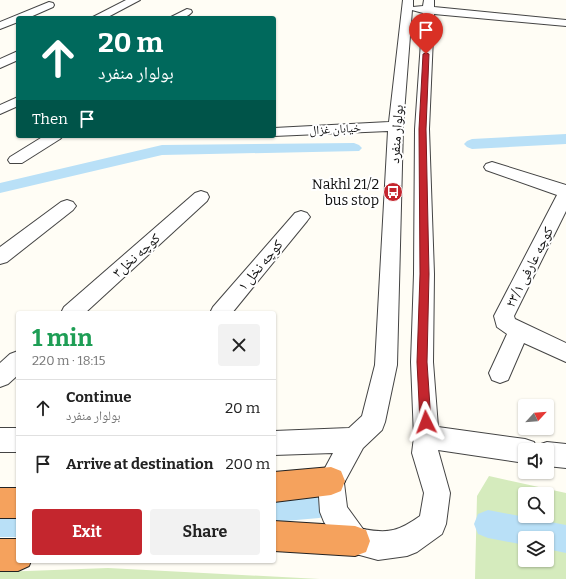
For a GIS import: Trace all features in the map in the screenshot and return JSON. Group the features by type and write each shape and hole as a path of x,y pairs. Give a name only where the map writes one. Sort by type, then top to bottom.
{"highway":[{"path":"276,487 331,481"},
{"path":"0,503 16,503"},
{"path":"276,536 355,542"},
{"path":"0,555 16,555"}],"street":[{"path":"101,16 135,0"},
{"path":"408,4 429,5 566,23"},
{"name":"بولوار منفرد","path":"331,481 354,440 373,422 386,365 396,126 408,4"},
{"path":"23,16 50,5"},
{"name":"بولوار منفرد","path":"355,542 378,546 407,542 432,524 437,493 425,453 426,437 422,362 424,274 422,129 429,5"},
{"path":"179,16 187,12"},
{"path":"0,26 16,19"},
{"path":"4,67 16,57"},
{"path":"0,110 16,102"},
{"name":"خیابان غزال","path":"276,132 396,126"},
{"path":"16,160 52,138"},
{"name":"کوچه عارفی ۲۳/۱","path":"492,167 560,189 566,194 504,316 504,321 508,325 566,353"},
{"name":"کوچه نخل۳","path":"73,311 201,197"},
{"path":"0,257 67,206"},
{"name":"کوچه نخل ۱","path":"222,311 301,217"},
{"path":"500,373 519,330"},
{"path":"0,377 16,363"},
{"path":"426,437 518,450"},
{"path":"0,440 16,440"},
{"path":"276,443 354,440"},
{"path":"554,455 566,456"},
{"path":"331,481 334,512 355,542"}],"green space":[{"path":"489,476 539,487 518,487 518,523 554,523 554,490 566,493 566,579 475,579 477,496"},
{"path":"108,568 320,579 0,579 0,572"}],"waterway":[{"path":"472,144 566,139"},
{"path":"0,188 162,150 354,148"},
{"path":"276,508 319,505"},
{"path":"0,523 16,523"},
{"path":"488,524 566,539"}],"place":[{"name":"Nakhl 21/2 bus stop","path":"393,192"}],"route":[{"path":"426,54 422,129 424,274 422,362 426,422"}]}
